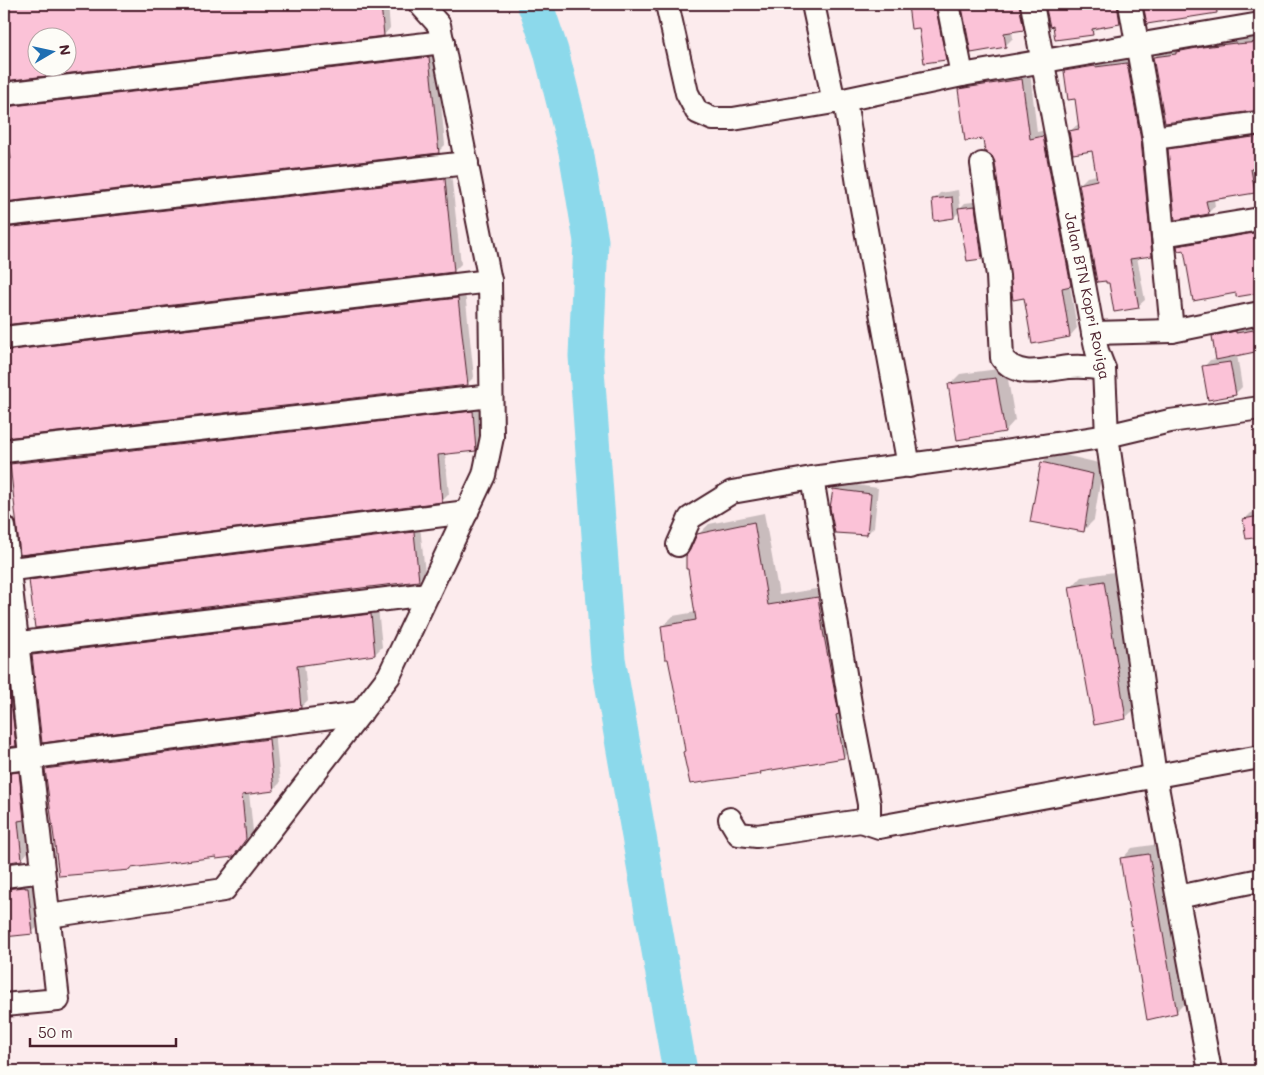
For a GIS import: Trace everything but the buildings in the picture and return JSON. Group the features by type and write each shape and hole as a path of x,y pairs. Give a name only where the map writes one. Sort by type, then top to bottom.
{"street":[{"path":"49,916 224,890 389,676 484,475 492,437 490,281 439,25 420,4"},
{"path":"667,4 687,93 697,112 712,119 733,119 839,101 962,75 1260,24"},
{"path":"813,4 839,101 860,197 909,466"},
{"path":"948,4 962,75"},
{"name":"Jalan BTN Kopri Roviga","path":"1032,4 1093,333 1104,369 1107,436 1155,776 1210,1071"},
{"path":"1130,4 1154,138 1172,331"},
{"path":"4,94 443,42"},
{"path":"1154,138 1260,123"},
{"path":"4,215 466,162"},
{"path":"982,164 998,276 1002,358 1014,369 1024,372 1067,367 1104,369"},
{"path":"1164,235 1260,219"},
{"path":"4,338 490,281"},
{"path":"1093,333 1172,331 1260,313"},
{"path":"4,451 492,396"},
{"path":"678,545 690,518 732,492 812,478 909,466 1107,436 1170,421 1260,408"},
{"path":"812,478 853,722 869,804 869,815 861,821"},
{"path":"6,570 467,512"},
{"path":"4,527 10,645 30,757 58,1000 4,1005"},
{"path":"10,645 428,594"},
{"path":"4,761 361,712"},
{"path":"730,819 739,834 757,836 861,821 879,827 1260,757"},
{"path":"4,876 43,871"},
{"path":"1178,897 1260,880"}],"waterway":[{"path":"534,4 551,51 576,151 591,241 586,356 608,659 680,1071"}]}
